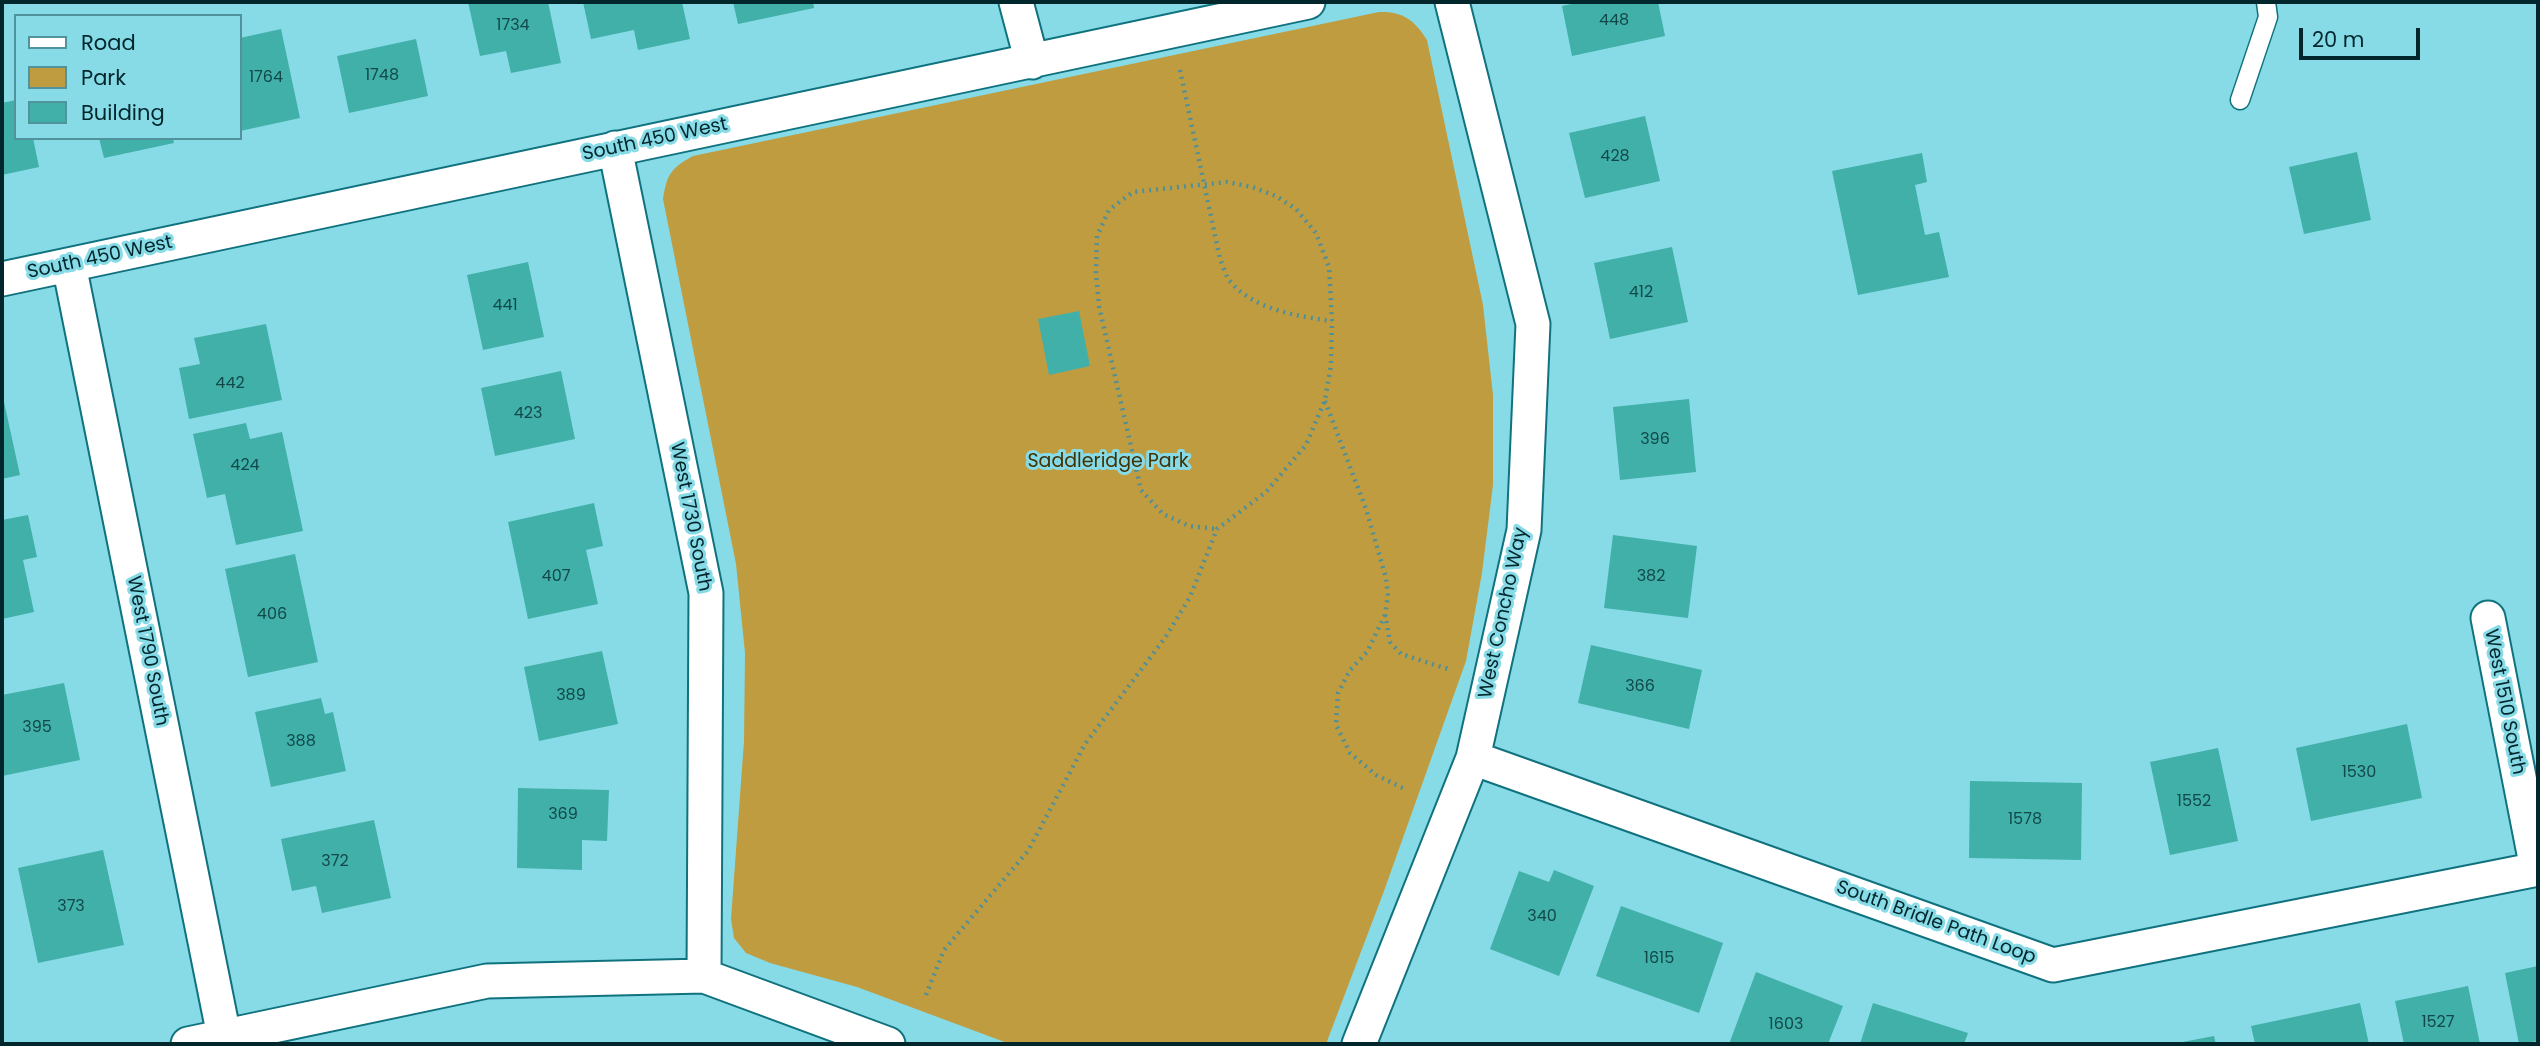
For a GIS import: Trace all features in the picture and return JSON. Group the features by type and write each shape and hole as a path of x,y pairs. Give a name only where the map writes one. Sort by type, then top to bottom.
{"street":[{"path":"1016,2 1032,62"},
{"name":"South 450 West","path":"2,279 1308,2"},
{"name":"West Concho Way","path":"1359,1044 1473,758 1524,530 1534,324 1452,2"},
{"name":"West 1730 South","path":"615,148 706,593 704,976"},
{"name":"West 1790 South","path":"69,265 224,1037"},
{"name":"West 1510 South","path":"2488,618 2537,869"},
{"name":"South Bridle Path Loop","path":"1473,758 2053,965 2537,869"},
{"path":"188,1044 487,981 704,976 888,1044"}],"lane":[{"path":"2240,100 2268,17 2266,2"}],"path":[{"path":"1180,70 1202,184 1220,259 1229,279 1253,300 1295,315 1332,321"},
{"path":"926,995 944,950 1028,851 1084,744 1165,638 1190,597 1217,529 1266,492 1306,445 1325,400 1331,365 1329,267 1316,233 1296,209 1276,196 1227,182 1133,192 1109,211 1097,236 1096,273 1099,306 1141,490 1163,514 1189,526 1217,529"},
{"path":"1325,400 1366,509 1386,578 1388,596 1385,614 1367,652 1350,670 1338,693 1336,725 1350,753 1376,775 1407,790"},
{"path":"1385,614 1390,642 1401,654 1448,669"}],"green space":[{"name":"Saddleridge Park","path":"1379,12 1395,13 1407,18 1427,40 1483,305 1493,395 1493,485 1482,573 1466,661 1326,1044 1010,1044 857,987 770,963 746,953 734,938 731,919 744,741 745,653 736,564 663,199 671,173 693,156"}],"building":[{"path":"468,2 548,2 561,63 511,73 506,51 480,56"},
{"path":"583,2 682,2 690,39 638,50 634,30 591,39"},
{"path":"733,2 813,2 814,8 738,24"},
{"path":"1581,2 1658,2 1665,36 1572,56 1562,6"},
{"path":"281,29 300,118 242,131 242,38"},
{"path":"416,39 428,96 349,113 337,56"},
{"path":"14,100 14,140 33,140 39,167 2,175 2,103"},
{"path":"1645,116 1660,181 1585,198 1569,133"},
{"path":"100,140 173,140 174,143 104,158"},
{"path":"2357,152 2371,220 2304,234 2289,167"},
{"path":"1922,153 1927,182 1915,185 1925,235 1939,232 1949,277 1858,295 1832,171"},
{"path":"1672,247 1688,322 1610,339 1594,263"},
{"path":"528,262 544,337 483,350 467,275"},
{"path":"1079,311 1090,366 1049,375 1038,319"},
{"path":"266,324 282,400 189,419 179,368 200,364 194,338"},
{"path":"561,371 575,439 495,456 481,388"},
{"path":"1689,399 1696,472 1620,480 1613,407"},
{"path":"4,402 20,475 2,479 2,403"},
{"path":"246,423 250,439 282,432 303,531 236,545 225,494 207,498 193,434"},
{"path":"594,503 603,546 586,550 598,604 528,619 508,522"},
{"path":"28,515 37,557 23,560 34,612 2,619 2,520"},
{"path":"1613,535 1697,546 1688,618 1604,608"},
{"path":"295,554 318,662 248,677 225,569"},
{"path":"1591,645 1702,670 1689,729 1578,703"},
{"path":"602,651 618,724 539,741 524,667"},
{"path":"64,683 80,760 2,776 2,695"},
{"path":"321,698 325,714 333,712 346,771 271,787 255,712"},
{"path":"2407,724 2422,798 2311,821 2296,748"},
{"path":"2218,748 2238,841 2170,855 2150,762"},
{"path":"1970,781 2082,783 2081,860 1969,858"},
{"path":"518,788 609,790 607,841 582,840 582,870 517,868"},
{"path":"374,820 391,898 322,913 316,886 292,891 281,839"},
{"path":"103,850 124,945 38,963 18,868"},
{"path":"1554,870 1594,886 1559,976 1490,949 1519,871 1549,882"},
{"path":"1621,906 1723,943 1699,1013 1596,976"},
{"path":"2538,966 2538,1041 2519,1044 2505,973"},
{"path":"1756,972 1843,1006 1828,1044 1729,1044"},
{"path":"2468,986 2480,1044 2404,1044 2395,1001"},
{"path":"1873,1003 1968,1033 1964,1044 1860,1044"},
{"path":"2360,1003 2369,1044 2255,1044 2251,1026"},
{"path":"2214,1036 2216,1044 2177,1044 2177,1043"}]}
